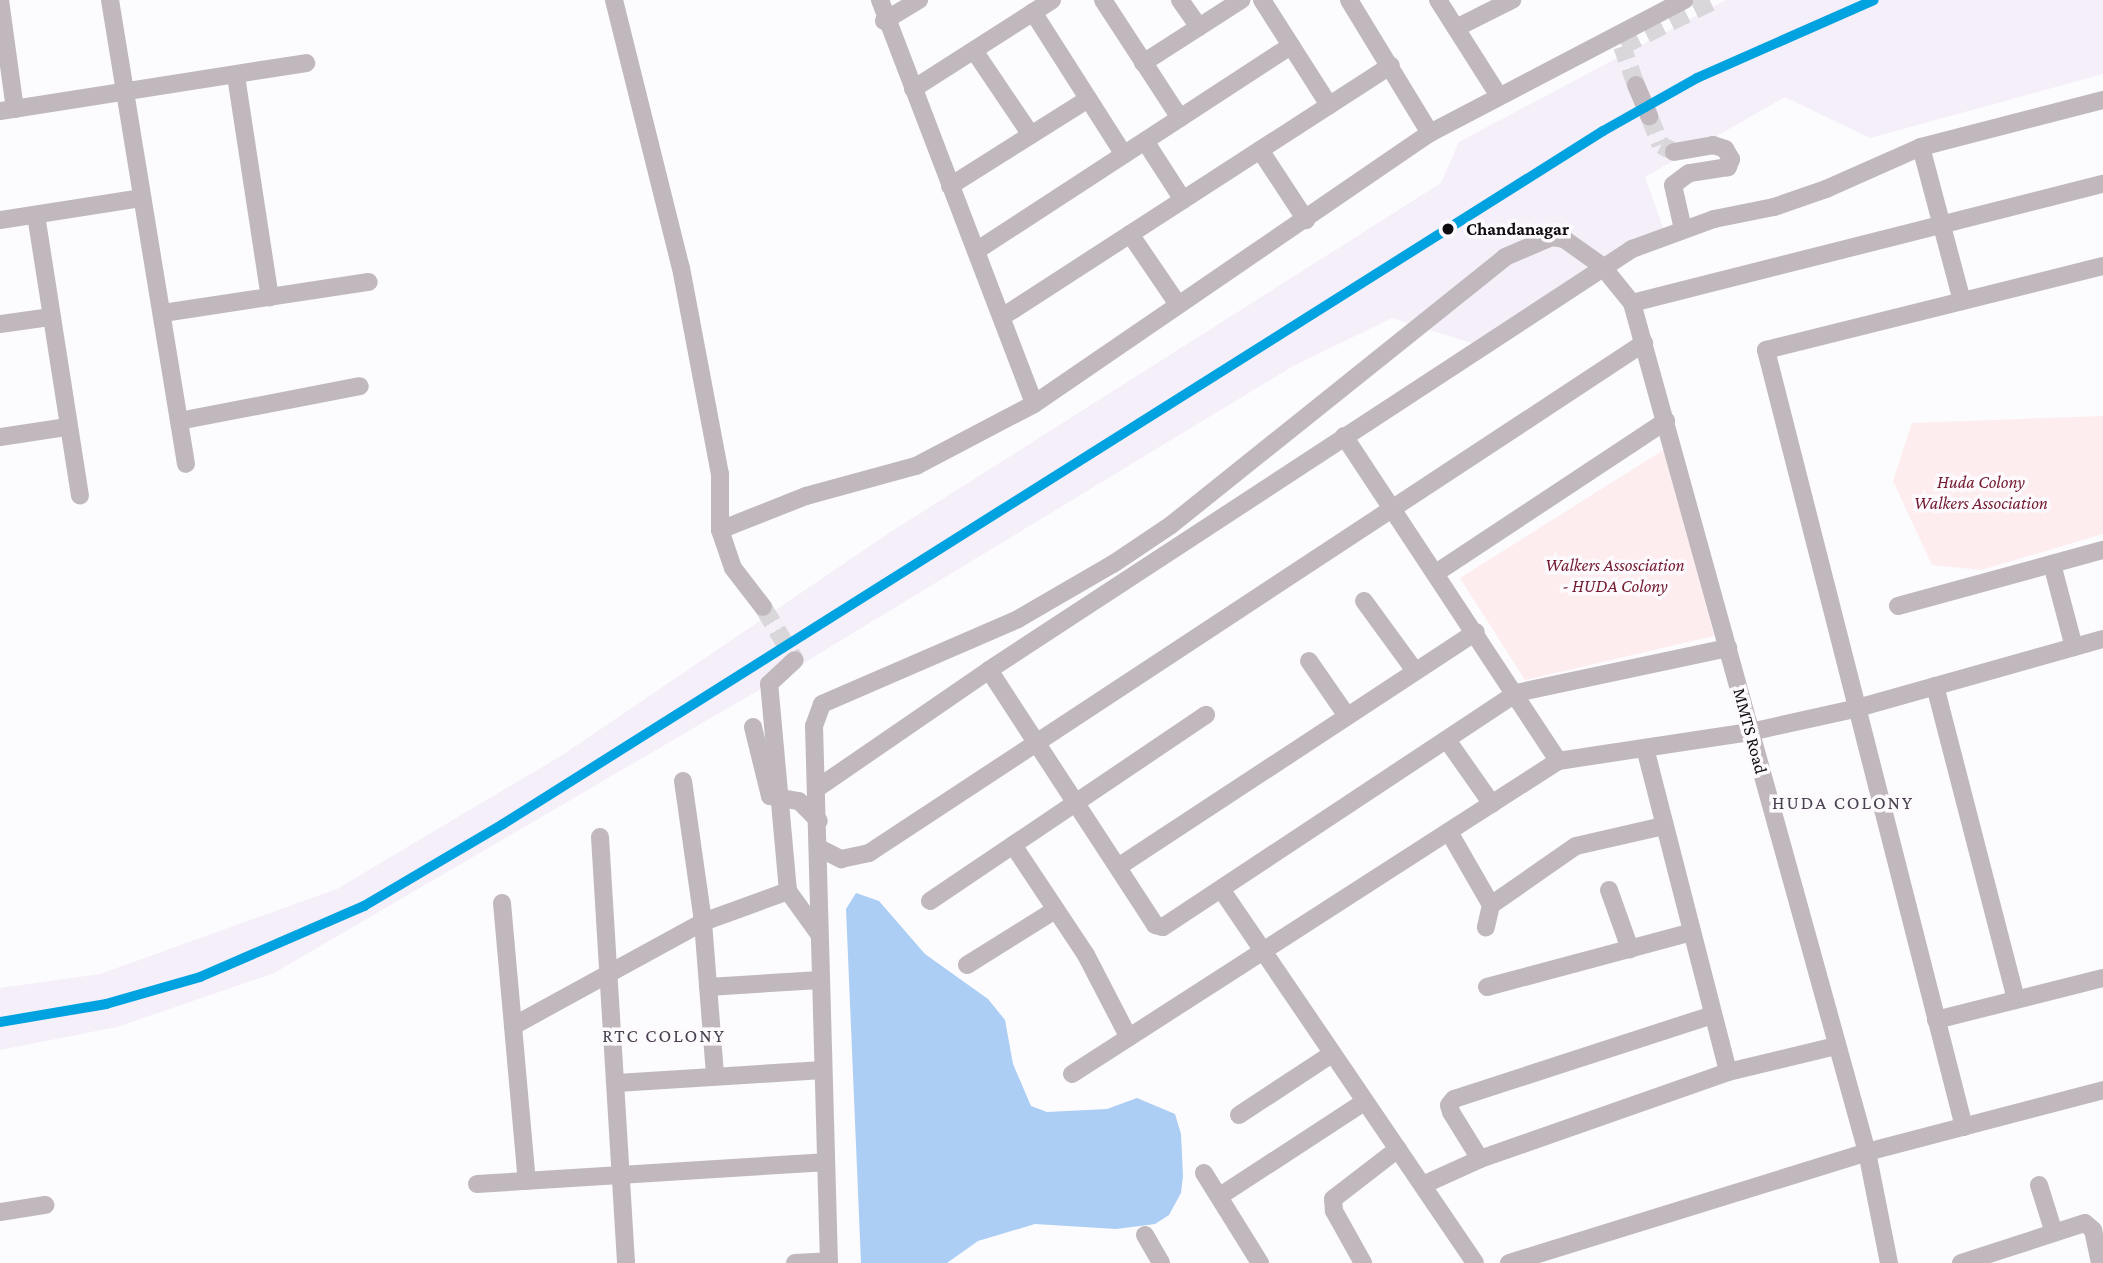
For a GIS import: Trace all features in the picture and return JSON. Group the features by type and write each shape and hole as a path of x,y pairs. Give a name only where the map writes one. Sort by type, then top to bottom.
{"street":[{"path":"110,0 186,464"},
{"path":"614,0 681,268 720,474 720,530 733,568 763,607"},
{"path":"880,0 884,21 913,89 1034,404"},
{"path":"884,21 919,0"},
{"path":"913,89 975,52 1052,0"},
{"path":"1103,0 1181,118"},
{"path":"1180,0 1199,27"},
{"path":"1143,63 1241,0"},
{"path":"1262,0 1329,105"},
{"path":"1349,0 1430,133"},
{"path":"1438,0 1499,96"},
{"path":"1456,28 1512,0"},
{"path":"720,530 806,496 916,466 1034,404 1177,303 1306,220 1430,133 1684,0"},
{"path":"0,5 8,110 306,63"},
{"path":"1033,12 1124,155"},
{"path":"976,251 1292,46"},
{"path":"975,52 1031,135"},
{"path":"1002,317 1391,65"},
{"path":"236,76 270,297"},
{"path":"1636,85 1649,116"},
{"path":"950,186 1088,99"},
{"path":"819,787 989,670 1602,266 1682,229 1774,207 1921,147 2103,100"},
{"path":"1144,141 1183,200"},
{"path":"1674,152 1713,145 1725,149 1731,159 1728,167 1689,173 1673,185 1682,229"},
{"path":"1921,147 1962,301"},
{"path":"1261,150 1306,220"},
{"path":"1632,303 2103,184"},
{"path":"0,220 142,198"},
{"path":"36,215 67,427 80,496"},
{"path":"1130,234 1177,303"},
{"name":"MMTS Road","path":"1171,525 1505,257 1552,237 1564,239 1602,266 1632,303 1644,343 1867,1152 1889,1263"},
{"path":"1964,1126 1854,709 1766,351 2103,266"},
{"path":"163,313 369,282"},
{"path":"0,324 50,317"},
{"path":"819,848 841,859 869,853 1390,507 1644,343"},
{"path":"179,421 360,386"},
{"path":"1436,573 1666,421"},
{"path":"0,436 67,427"},
{"path":"1344,436 1559,761"},
{"path":"795,1263 829,1262 819,934 819,787 814,726 822,704 1018,619 1171,525 1187,540"},
{"path":"1136,548 1150,564"},
{"path":"1898,606 2103,550"},
{"path":"2052,564 2074,647"},
{"path":"1364,601 1415,671"},
{"path":"1118,867 1476,632"},
{"path":"1072,1074 1559,761 1750,732 1854,709 2103,639"},
{"path":"989,670 1155,925 1163,927 1223,892 1516,693 1728,648"},
{"path":"795,660 769,684 782,801 788,891 819,934"},
{"path":"1309,661 1347,716"},
{"path":"1936,686 2017,999"},
{"path":"930,901 1206,715"},
{"path":"753,727 764,784 770,796 782,801"},
{"path":"1447,740 1492,804"},
{"path":"1645,748 1689,933 1728,1072"},
{"path":"683,781 704,922 715,1076"},
{"path":"782,801 788,796 799,801 819,821"},
{"path":"1486,927 1491,905 1576,846 1663,825"},
{"path":"1449,832 1491,905"},
{"path":"600,837 626,1263"},
{"path":"1013,845 1086,955 1129,1038"},
{"path":"1609,890 1630,949"},
{"path":"513,1026 704,922 788,891"},
{"path":"1223,892 1364,1102 1425,1184 1475,1263"},
{"path":"502,903 527,1181"},
{"path":"967,965 1055,909"},
{"path":"1488,987 1689,933"},
{"path":"1936,1020 2103,978"},
{"path":"708,987 820,981"},
{"path":"1480,1159 1451,1112 1454,1099 1713,1015"},
{"path":"1425,1184 1480,1159 1728,1072 1836,1046"},
{"path":"1239,1115 1332,1054"},
{"path":"617,1083 823,1070"},
{"path":"1509,1263 1867,1152 2103,1090"},
{"path":"1220,1196 1364,1102"},
{"path":"1363,1263 1334,1212 1333,1199 1398,1149"},
{"path":"477,1184 824,1162"},
{"path":"1204,1172 1259,1263"},
{"path":"2039,1185 2054,1233"},
{"path":"0,1212 44,1205"},
{"path":"1961,1263 2054,1233 2090,1225 2100,1263"},
{"path":"1145,1236 1161,1263"}],"shaded area":[{"path":"1726,0 2103,0 2103,74 1870,138 1785,97 1645,177 1665,233 1481,346 1392,318 1293,366 769,684 274,973 117,1027 0,1050 0,988 100,974 337,889 564,754 889,533 1441,183 1459,142"}],"green space":[{"name":"Huda Colony Walkers Association","path":"2103,416 2103,534 1981,570 1932,565 1893,481 1912,423"},
{"name":"Walkers Assosciation - HUDA Colony","path":"1665,449 1714,636 1525,680 1460,578"}],"water":[{"path":"856,893 879,901 925,954 988,999 1005,1020 1013,1064 1031,1106 1047,1112 1107,1109 1137,1098 1175,1114 1181,1134 1183,1176 1181,1193 1169,1215 1155,1224 1116,1229 1035,1224 978,1241 947,1263 861,1263 846,909"}],"tunnel":[{"path":"1636,85 1622,46 1715,0"},
{"path":"1649,116 1661,145 1674,152"},
{"path":"763,607 795,660"}],"rail line":[{"name":"MMTS","path":"0,1022 106,1004 200,977 364,906 503,824 1603,131 1697,78 1874,0"}],"place":[{"name":"Chandanagar","path":"1448,229"}],"district":[{"name":"HUDA COLONY","path":"1843,803"},
{"name":"RTC COLONY","path":"664,1036"}]}
